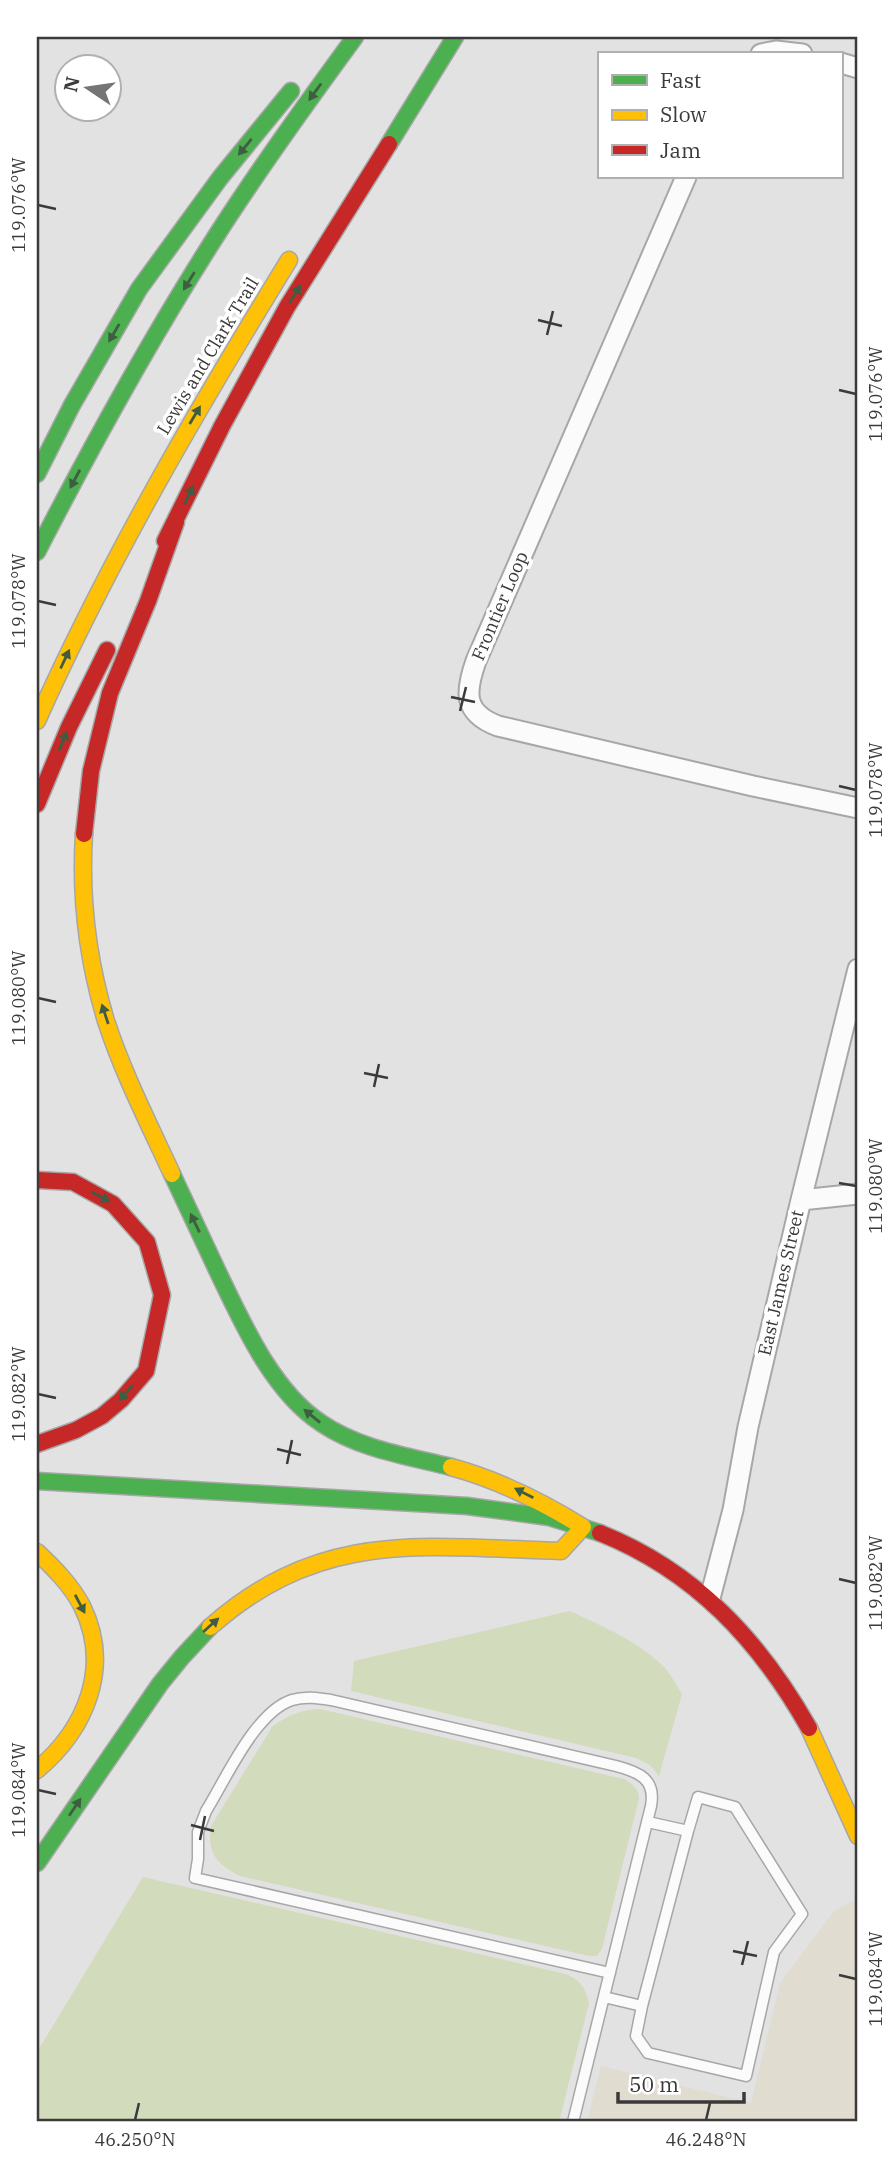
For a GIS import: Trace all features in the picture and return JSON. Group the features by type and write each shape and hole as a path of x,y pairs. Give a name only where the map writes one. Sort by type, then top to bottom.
{"main road":[{"path":"37,552 84,462 174,304 246,190 355,37"},
{"path":"376,136 454,37"},
{"path":"126,614 176,522 222,426 287,307 454,37"},
{"path":"37,474 72,405 139,289 220,178 304,74"},
{"name":"Lewis and Clark Trail","path":"37,720 82,623 159,475 294,252"},
{"path":"176,522 144,611 111,690 88,784 83,865 87,928 102,1009 117,1052 164,1159 237,1307 279,1381 299,1405 320,1423 385,1452 503,1482 583,1527 652,1558 709,1598 739,1626 784,1685 809,1727 858,1836"},
{"path":"37,804 85,694 114,637"},
{"path":"37,1180 73,1182 113,1204 147,1242 162,1295 146,1371 121,1400 102,1416 76,1430 37,1444"},
{"path":"37,1481 467,1506 525,1513 583,1527"},
{"path":"37,1863 153,1692 179,1659 215,1622 263,1586 328,1559 361,1553 425,1546 561,1551 583,1527"},
{"path":"37,1552 63,1577 86,1616 93,1638 94,1661 88,1703 80,1721 69,1739 37,1770"}],"street":[{"name":"Frontier Loop","path":"686,178 476,661 468,687 468,697 480,717 498,726 858,808"},
{"name":"East James Street","path":"709,1598 733,1510 748,1427 858,969"},
{"path":"801,1200 858,1194"}],"lane":[{"path":"573,2122 648,1822 653,1798 644,1778 629,1769 331,1700 309,1698 290,1701 261,1721 200,1825 195,1878 610,1973"},
{"path":"698,1797 735,1807 802,1914 774,1952 746,2076 648,2053 636,2036 642,2006 698,1797"},
{"path":"648,1822 688,1831"},
{"path":"604,1997 642,2006"}],"shaded area":[{"path":"857,1899 858,2122 587,2122 601,2066 751,2103 780,1983 834,1911"}],"green space":[{"path":"570,1611 643,1649 667,1670 682,1694 659,1776 650,1765 636,1758 351,1691 354,1661"},
{"path":"320,1709 624,1779 632,1784 639,1798 602,1949 597,1956 240,1876 225,1867 212,1851 211,1826 272,1727 295,1714"},
{"path":"143,1877 566,1974 582,1985 589,2003 559,2122 37,2122 37,2052"}],"traffic: fast":[{"path":"37,552 124,390 194,272 268,158 355,37"},
{"path":"389,144 455,37"},
{"path":"37,474 72,405 139,289 220,178 291,91"},
{"path":"172,1174 248,1333 273,1374 303,1409 321,1423 351,1439 384,1451 451,1467"},
{"path":"37,1481 467,1506 549,1517 600,1533"},
{"path":"37,1863 160,1684 210,1627"}],"traffic: slow":[{"path":"37,721 124,544 289,260"},
{"path":"84,834 84,905 100,998 120,1060 172,1174"},
{"path":"210,1627 252,1595 293,1573 334,1558 376,1550 419,1547 561,1551 583,1527 519,1492 451,1467"},
{"path":"37,1552 78,1598 91,1629 95,1652 94,1674 81,1716 69,1736 37,1770"},
{"path":"809,1728 858,1836"}],"traffic: jam":[{"path":"165,541 222,426 287,307 389,144"},
{"path":"84,834 91,771 110,693 148,601 176,522"},
{"path":"37,804 69,727 107,650"},
{"path":"37,1180 73,1182 113,1204 147,1242 162,1295 146,1371 121,1400 102,1416 76,1430 37,1444"},
{"path":"600,1533 666,1567 695,1588 721,1612 769,1666 809,1728"}]}
